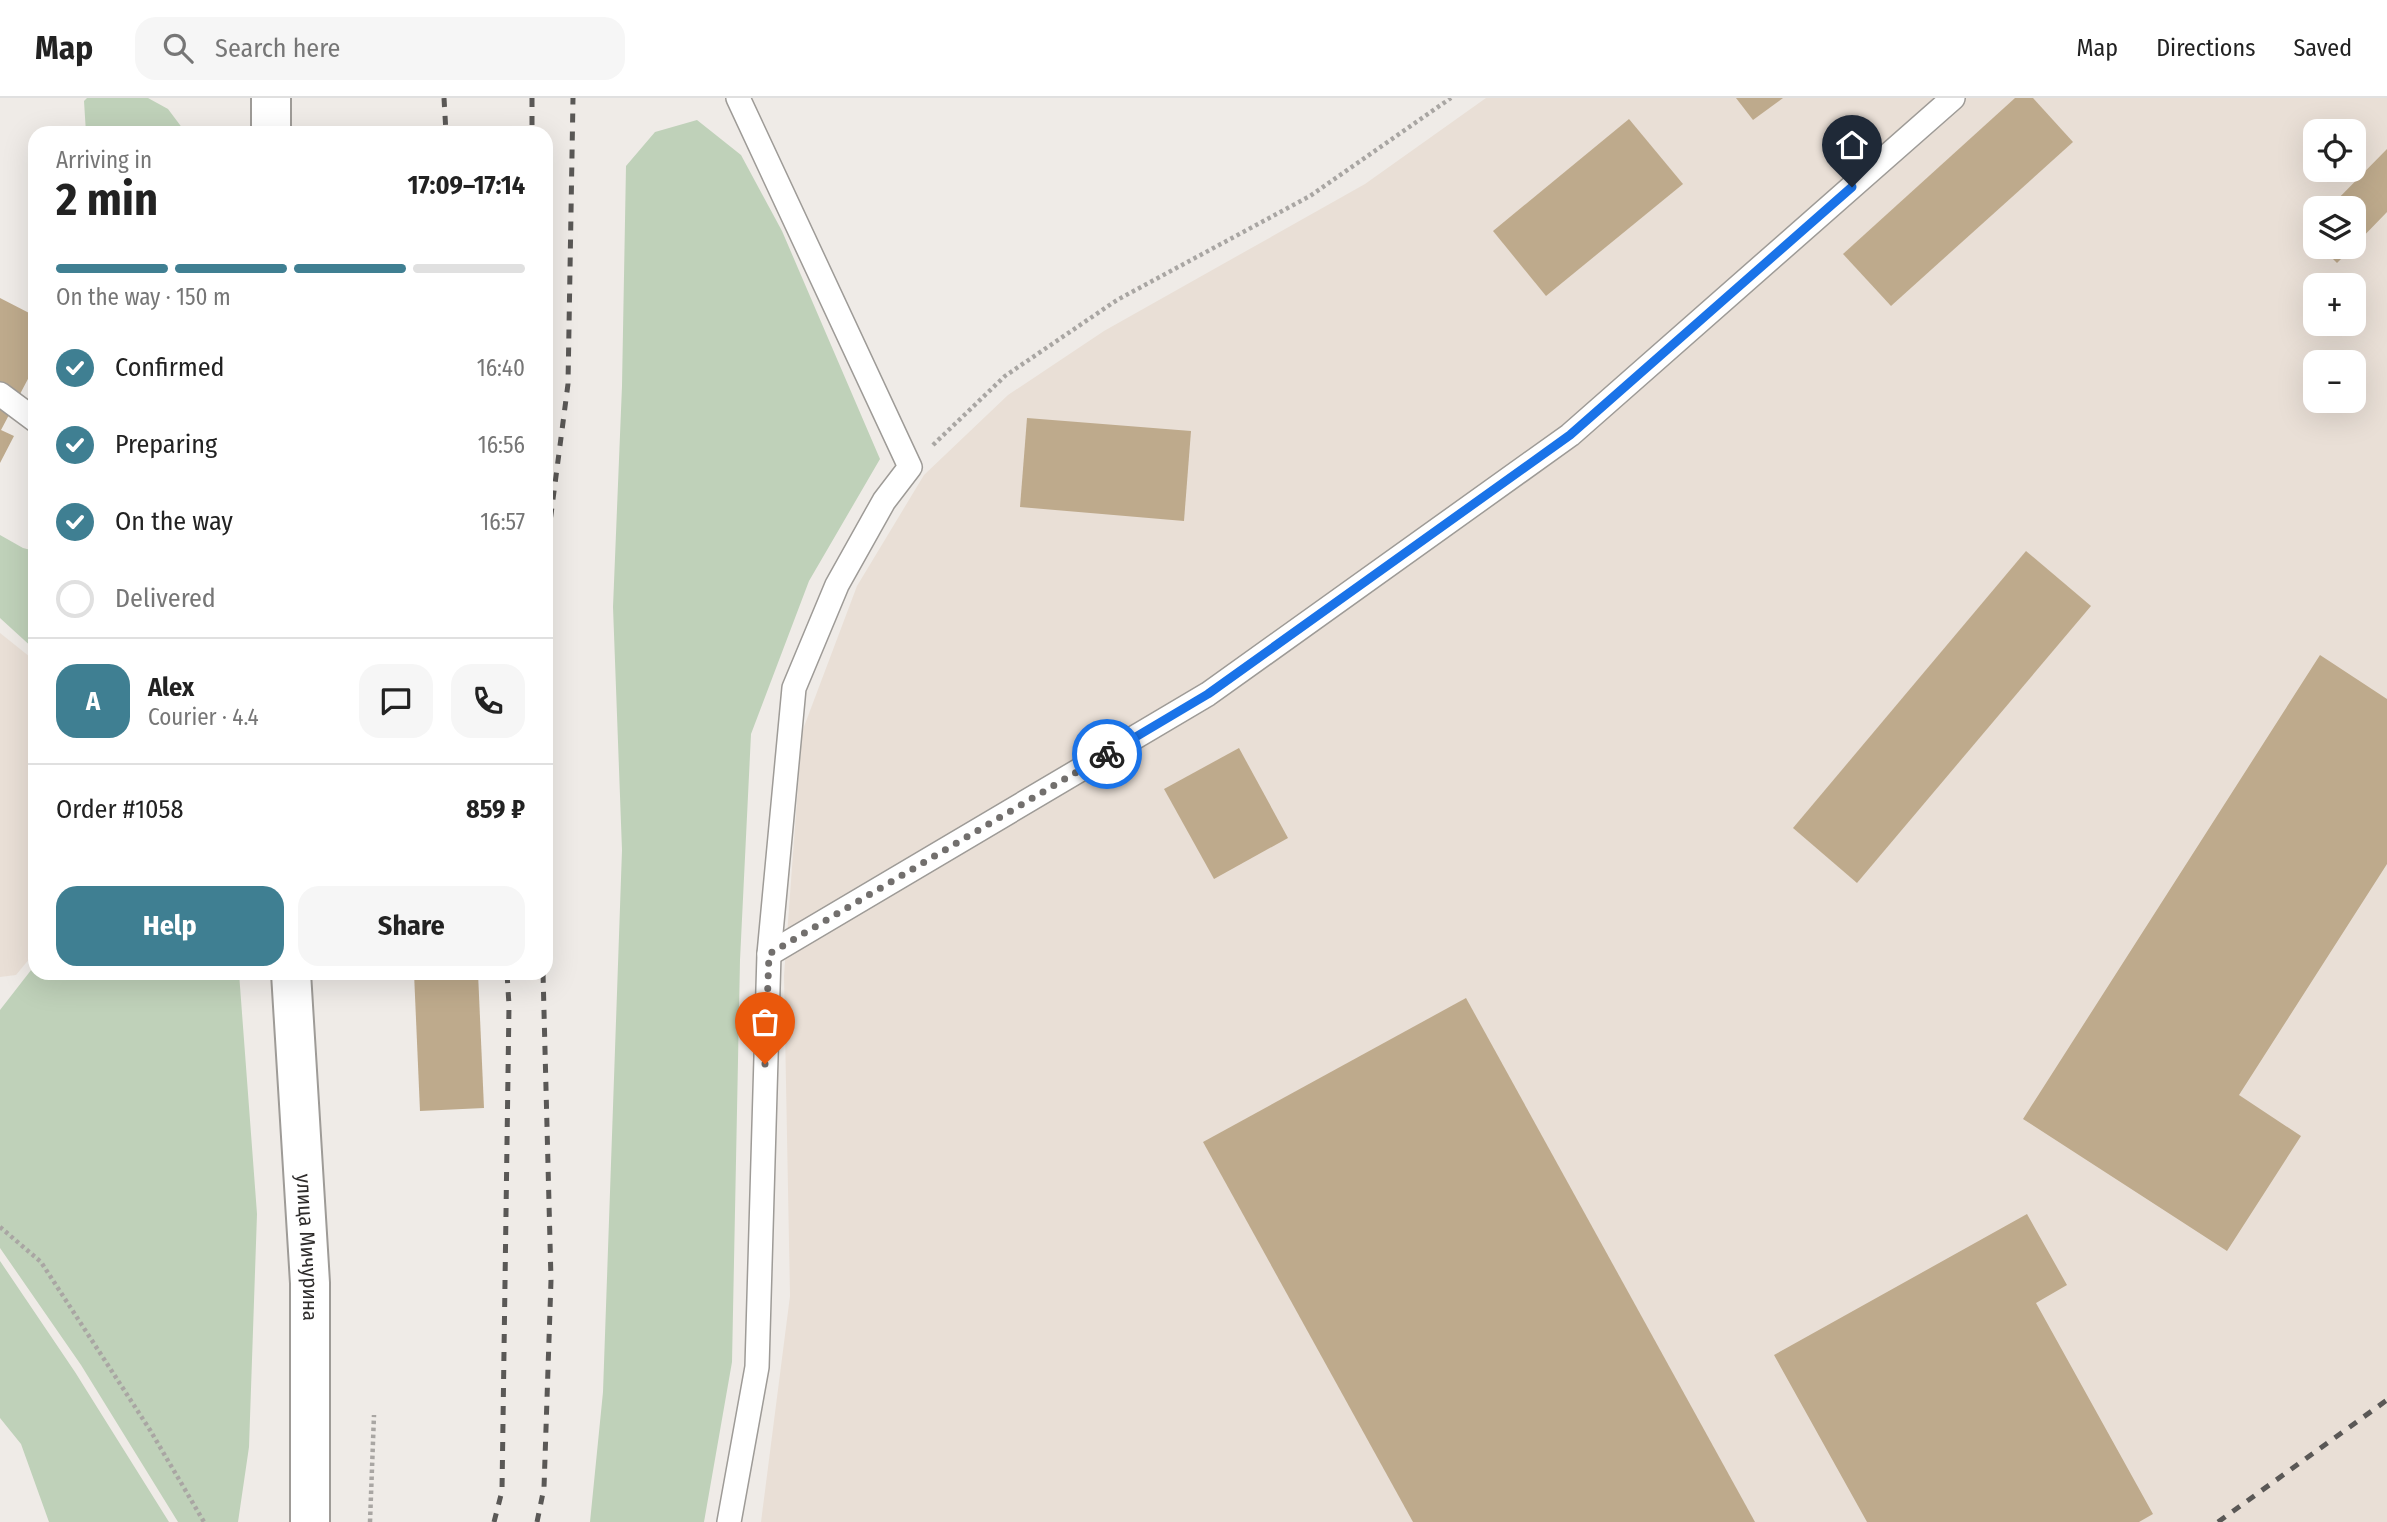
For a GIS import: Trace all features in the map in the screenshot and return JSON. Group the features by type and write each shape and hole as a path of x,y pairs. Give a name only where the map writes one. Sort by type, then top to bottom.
{"main road":[{"path":"271,98 271,126"},
{"name":"улица Мичурина","path":"291,980 310,1283 310,1522"}],"lane":[{"path":"729,1522 757,1367 769,954 794,688 837,585 884,501 910,467 738,98"},
{"path":"769,954 1208,694 1570,435 1953,98"},
{"path":"0,394 28,415"}],"path":[{"path":"910,467 1005,376 1117,300 1310,196 1451,98"},
{"path":"0,1227 41,1262 150,1430 204,1522"},
{"path":"370,1522 374,1415"}],"shaded area":[{"path":"1486,98 2387,98 2387,1522 761,1522 790,1296 784,976 802,732 857,586 924,475 1008,395 1104,331 1365,184"},
{"path":"0,633 28,655 28,960 16,975 0,977"}],"green space":[{"path":"87,98 148,98 168,109 181,126 86,126 84,101"},
{"path":"697,120 741,155 782,231 880,459 809,581 751,734 740,960 732,1362 704,1522 590,1522 603,1392 622,850 613,607 622,386 626,166 655,132"},
{"path":"0,535 28,549 28,644 0,618"},
{"path":"28,974 28,980 240,980 257,1214 249,1447 238,1522 178,1522 81,1365 0,1248 0,1010"},
{"path":"0,1261 75,1372 169,1522 49,1522 21,1444 0,1418"}],"building":[{"path":"1736,98 1783,98 1753,120"},
{"path":"2015,98 2033,98 2073,142 1891,306 1843,254"},
{"path":"1629,119 1683,184 1546,296 1493,231"},
{"path":"2387,149 2387,212 2366,234 2366,196 2341,196 2355,182 2366,182 2366,170"},
{"path":"0,298 28,312 28,379 1,430 14,436 0,463"},
{"path":"1027,418 1191,431 1184,521 1020,507"},
{"path":"2026,551 2091,606 1857,883 1793,828"},
{"path":"2320,655 2387,699 2387,864 2239,1095 2301,1136 2227,1251 2023,1119"},
{"path":"1239,748 1288,838 1214,879 1164,789"},
{"path":"414,980 478,980 484,1108 420,1111"},
{"path":"1466,998 1755,1522 1413,1522 1203,1142"},
{"path":"2027,1214 2067,1285 2036,1303 2153,1514 2139,1522 1867,1522 1774,1355"}],"railway":[{"path":"444,98 446,126"},
{"path":"532,98 532,126"},
{"path":"553,499 568,384 573,98"},
{"path":"494,1522 502,1491 507,980"},
{"path":"537,1522 544,1488 551,1280 543,980"},
{"path":"2218,1522 2387,1400"}],"way so far":[{"path":"765,1064 769,954 1107,754"}],"route":[{"path":"1107,754 1208,694 1570,435 1852,187"}]}
